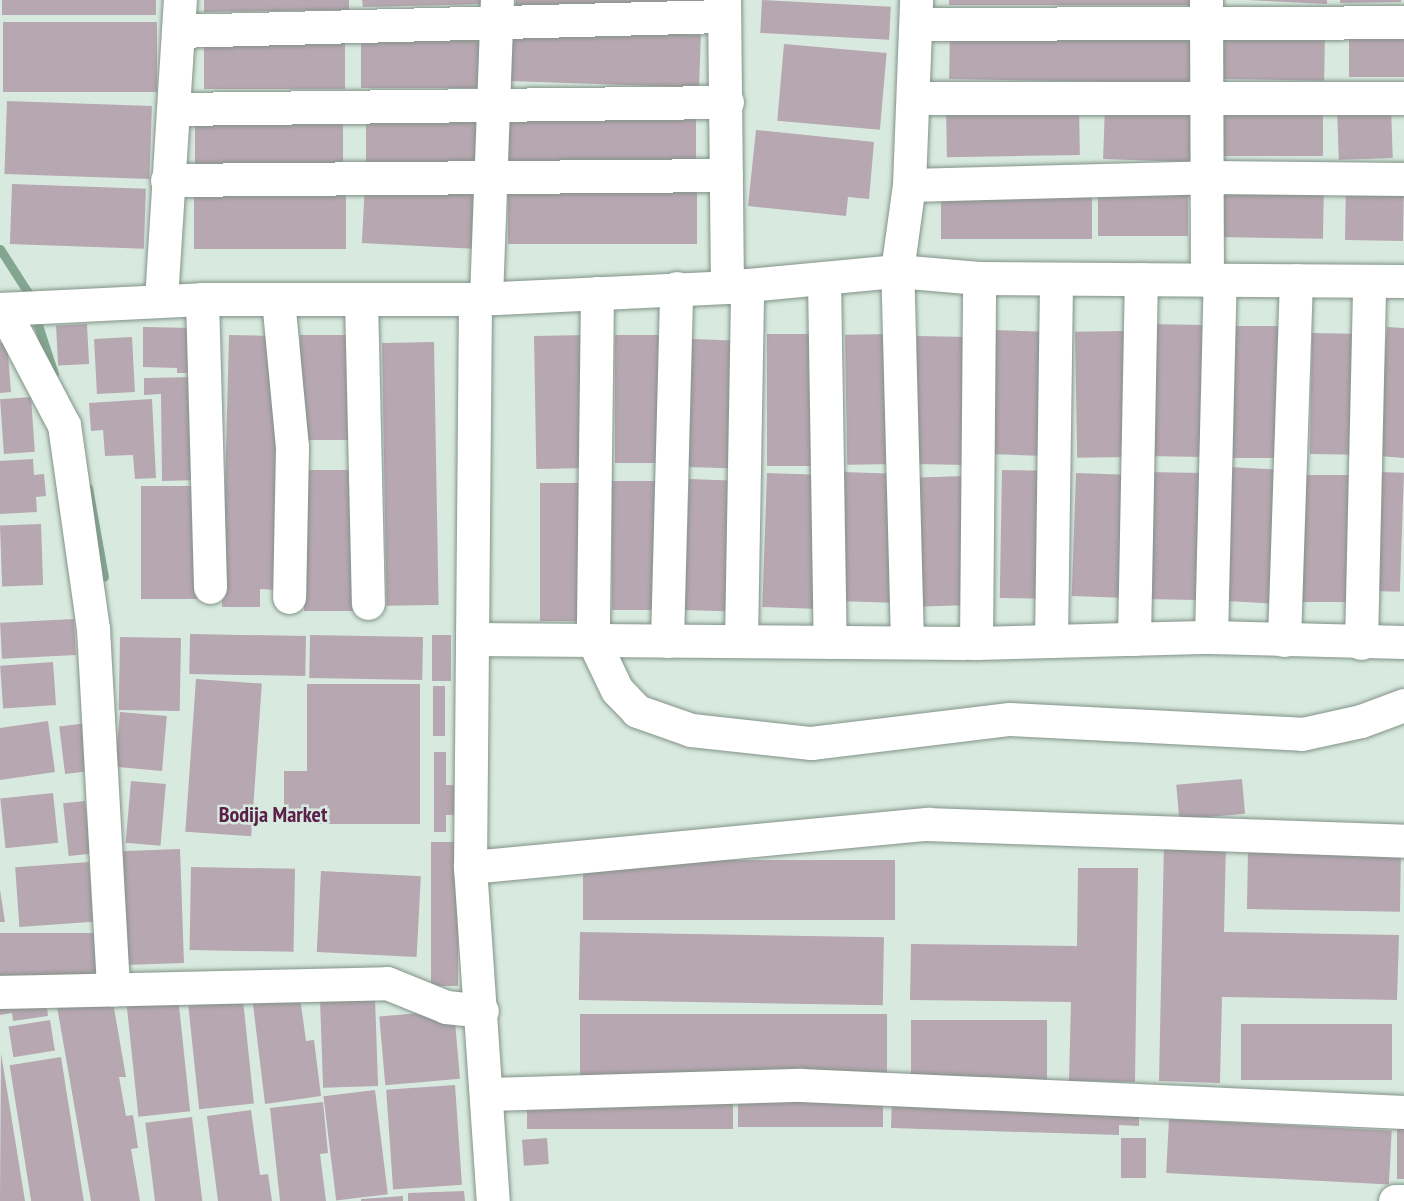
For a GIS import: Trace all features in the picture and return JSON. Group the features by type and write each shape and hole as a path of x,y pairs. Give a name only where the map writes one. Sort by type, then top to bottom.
{"street":[{"path":"161,300 179,16 724,8 727,102 726,175 737,286 741,641"},
{"path":"1206,10 1206,99 1213,280 1210,637"},
{"path":"906,642 897,271 909,185 916,12 1206,10 1404,22"},
{"path":"493,1201 489,1094 470,867 472,639 480,298 494,176 497,11"},
{"path":"914,98 1404,98"},
{"path":"174,109 727,102"},
{"path":"167,180 726,175"},
{"path":"909,185 1209,177 1404,178"},
{"path":"113,989 93,629 63,425 18,309 202,298 480,298 597,293 737,286 897,271 979,278 1404,281"},
{"path":"976,643 979,278"},
{"path":"824,279 830,642"},
{"path":"1051,641 1056,279"},
{"path":"1134,639 1141,279"},
{"path":"1284,640 1296,280"},
{"path":"1361,643 1370,281"},
{"path":"667,641 676,288"},
{"path":"597,293 593,640 617,690 637,711 691,730 811,743 1010,719 1302,734 1361,721 1404,705"},
{"path":"202,298 210,587"},
{"path":"278,298 292,447 289,597"},
{"path":"361,299 368,603"},
{"path":"472,639 976,643 1210,637 1361,643 1404,642"},
{"path":"470,867 928,824 1404,840"},
{"path":"0,992 387,983 446,1007 482,1011"},
{"path":"489,1094 801,1085 1404,1112"},
{"path":"1395,1201 1404,1201"}],"building":[{"path":"2,0 156,0 156,15 2,15"},
{"path":"204,0 349,0 349,10 204,12"},
{"path":"362,0 483,0 483,4 363,7"},
{"path":"516,0 703,0 703,3 516,10"},
{"path":"762,0 891,7 889,40 760,33"},
{"path":"949,0 1195,0 1195,5 949,5"},
{"path":"1247,0 1327,0 1327,4"},
{"path":"1340,0 1401,0 1401,2 1340,3"},
{"path":"3,22 157,22 157,92 3,92"},
{"path":"511,28 701,35 699,88 509,81"},
{"path":"950,28 1196,32 1195,83 949,79"},
{"path":"1349,29 1404,29 1404,77 1349,77"},
{"path":"1223,31 1325,33 1324,81 1222,79"},
{"path":"204,35 345,35 345,89 204,89"},
{"path":"361,40 485,40 485,88 361,88"},
{"path":"784,44 887,53 880,130 777,121"},
{"path":"7,101 152,106 149,179 4,174"},
{"path":"1079,105 1080,155 947,157 946,107"},
{"path":"1105,105 1198,108 1196,162 1103,159"},
{"path":"1220,105 1323,105 1323,156 1220,156"},
{"path":"1391,107 1393,158 1339,160 1337,109"},
{"path":"504,109 696,109 696,165 504,165"},
{"path":"195,110 343,110 343,168 195,168"},
{"path":"366,113 481,113 481,167 366,167"},
{"path":"756,130 874,142 869,199 848,197 846,216 748,206"},
{"path":"1218,179 1324,181 1323,239 1217,237"},
{"path":"1346,182 1404,183 1403,241 1345,240"},
{"path":"365,183 481,189 478,249 362,243"},
{"path":"12,184 146,189 144,249 10,244"},
{"path":"1098,186 1188,186 1188,236 1098,236"},
{"path":"941,187 1092,187 1092,239 941,239"},
{"path":"194,189 346,189 346,249 194,249"},
{"path":"508,189 697,189 697,244 508,244"},
{"path":"87,324 89,364 58,366 56,326"},
{"path":"1147,324 1205,325 1203,457 1145,456"},
{"path":"1233,326 1282,326 1282,458 1233,458"},
{"path":"143,327 195,328 195,373 177,373 177,368 143,367"},
{"path":"1387,327 1404,328 1404,458 1378,456"},
{"path":"993,330 1049,332 1045,456 989,454"},
{"path":"1125,331 1127,457 1077,458 1075,332"},
{"path":"1312,333 1363,334 1361,455 1310,454"},
{"path":"767,334 818,334 818,466 767,466"},
{"path":"895,334 897,464 847,465 845,335"},
{"path":"229,335 280,336 275,590 260,589 260,607 222,607"},
{"path":"300,335 353,335 353,440 300,440"},
{"path":"588,335 590,468 536,469 534,336"},
{"path":"615,335 666,335 666,463 615,463"},
{"path":"917,336 969,337 967,465 915,464"},
{"path":"132,337 135,392 97,394 94,339"},
{"path":"692,339 740,341 736,469 688,467"},
{"path":"7,342 11,392 0,393 0,343"},
{"path":"434,342 439,605 387,606 382,343"},
{"path":"196,377 198,480 162,481 161,394 144,395 144,378"},
{"path":"31,397 35,452 4,454 0,399"},
{"path":"152,399 156,478 135,479 133,455 105,456 103,430 91,431 89,403"},
{"path":"33,459 34,475 44,474 46,496 36,497 37,512 0,514 0,461"},
{"path":"1228,467 1284,470 1277,604 1221,601"},
{"path":"304,470 355,470 355,611 304,611"},
{"path":"1002,470 1047,471 1045,599 1000,598"},
{"path":"843,472 895,474 890,603 838,601"},
{"path":"1145,472 1201,473 1199,600 1143,599"},
{"path":"1379,472 1404,473 1400,592 1375,591"},
{"path":"767,473 818,475 813,609 762,607"},
{"path":"1076,473 1125,475 1121,598 1072,596"},
{"path":"1302,475 1359,475 1359,602 1302,602"},
{"path":"964,476 969,605 919,607 914,478"},
{"path":"689,479 737,481 732,612 684,610"},
{"path":"612,481 657,481 657,610 612,610"},
{"path":"540,483 587,483 587,621 540,621"},
{"path":"141,486 199,486 199,599 141,599"},
{"path":"41,524 43,585 2,586 0,525"},
{"path":"74,619 76,655 2,659 0,623"},
{"path":"190,634 306,636 305,676 189,674"},
{"path":"310,635 423,637 422,680 309,678"},
{"path":"432,635 451,635 451,681 432,681"},
{"path":"120,637 181,638 180,711 119,710"},
{"path":"53,662 56,705 3,709 0,666"},
{"path":"196,679 262,684 251,836 185,832"},
{"path":"307,684 420,684 420,824 284,824 284,771 307,771"},
{"path":"433,686 445,686 445,736 433,736"},
{"path":"120,712 167,716 162,771 115,767"},
{"path":"48,721 55,772 0,780 0,728"},
{"path":"87,723 93,771 65,774 59,726"},
{"path":"434,752 446,752 446,785 454,785 454,815 446,815 446,832 434,832"},
{"path":"1242,779 1245,814 1179,820 1176,785"},
{"path":"131,781 166,784 160,846 126,843"},
{"path":"53,793 58,843 6,848 0,799"},
{"path":"85,801 91,854 69,856 63,803"},
{"path":"431,842 458,842 458,986 431,986"},
{"path":"1164,842 1226,843 1224,932 1399,935 1397,1000 1222,997 1220,1083 1159,1081"},
{"path":"180,849 184,963 123,965 119,851"},
{"path":"1248,849 1401,852 1400,912 1247,909"},
{"path":"583,860 895,860 895,920 583,920"},
{"path":"89,862 93,922 19,927 15,867"},
{"path":"191,867 295,869 294,952 190,950"},
{"path":"1078,868 1138,868 1135,1082 1069,1081 1071,1002 910,1000 911,944 1077,946"},
{"path":"321,871 421,876 417,957 317,952"},
{"path":"0,890 5,922 0,922"},
{"path":"580,932 884,937 883,1005 579,1000"},
{"path":"0,933 96,933 96,975 0,975"},
{"path":"299,990 306,1041 314,1040 321,1096 265,1104 252,996"},
{"path":"111,991 126,1077 119,1077 126,1116 133,1115 138,1148 131,1149 140,1201 91,1201 56,1001"},
{"path":"45,992 48,1016 13,1021 12,1013 0,1015 0,999"},
{"path":"178,996 190,1111 138,1117 126,1001"},
{"path":"375,998 378,1086 323,1088 320,1000"},
{"path":"243,1000 254,1103 199,1109 188,1006"},
{"path":"454,1010 460,1079 385,1085 379,1017"},
{"path":"580,1014 887,1014 887,1080 580,1080"},
{"path":"50,1020 55,1051 13,1057 9,1027"},
{"path":"911,1020 1047,1020 1047,1082 911,1082"},
{"path":"1241,1024 1392,1024 1392,1080 1241,1080"},
{"path":"1,1053 25,1201 0,1201"},
{"path":"61,1057 84,1201 31,1201 10,1065"},
{"path":"455,1085 462,1185 393,1190 386,1090"},
{"path":"375,1090 388,1194 336,1201 323,1096"},
{"path":"527,1095 733,1095 733,1129 527,1129"},
{"path":"738,1096 883,1096 883,1127 738,1127"},
{"path":"892,1096 1139,1103 1139,1126 1119,1125 1119,1135 891,1128"},
{"path":"323,1102 328,1153 320,1154 326,1201 280,1201 270,1108"},
{"path":"251,1110 260,1175 268,1174 272,1201 218,1201 207,1116"},
{"path":"192,1117 202,1201 155,1201 145,1123"},
{"path":"1169,1119 1392,1131 1389,1185 1166,1173"},
{"path":"1397,1129 1404,1129 1404,1179 1397,1179"},
{"path":"547,1138 549,1164 524,1166 522,1140"},
{"path":"1121,1138 1146,1138 1146,1178 1121,1178"},
{"path":"464,1191 465,1201 408,1201 408,1193"},
{"path":"403,1196 403,1201 361,1201 361,1199"}],"waterway":[{"path":"0,249 27,291 54,374"},
{"path":"88,488 104,577"}],"district":[{"name":"Bodija Market","path":"273,815"}]}
